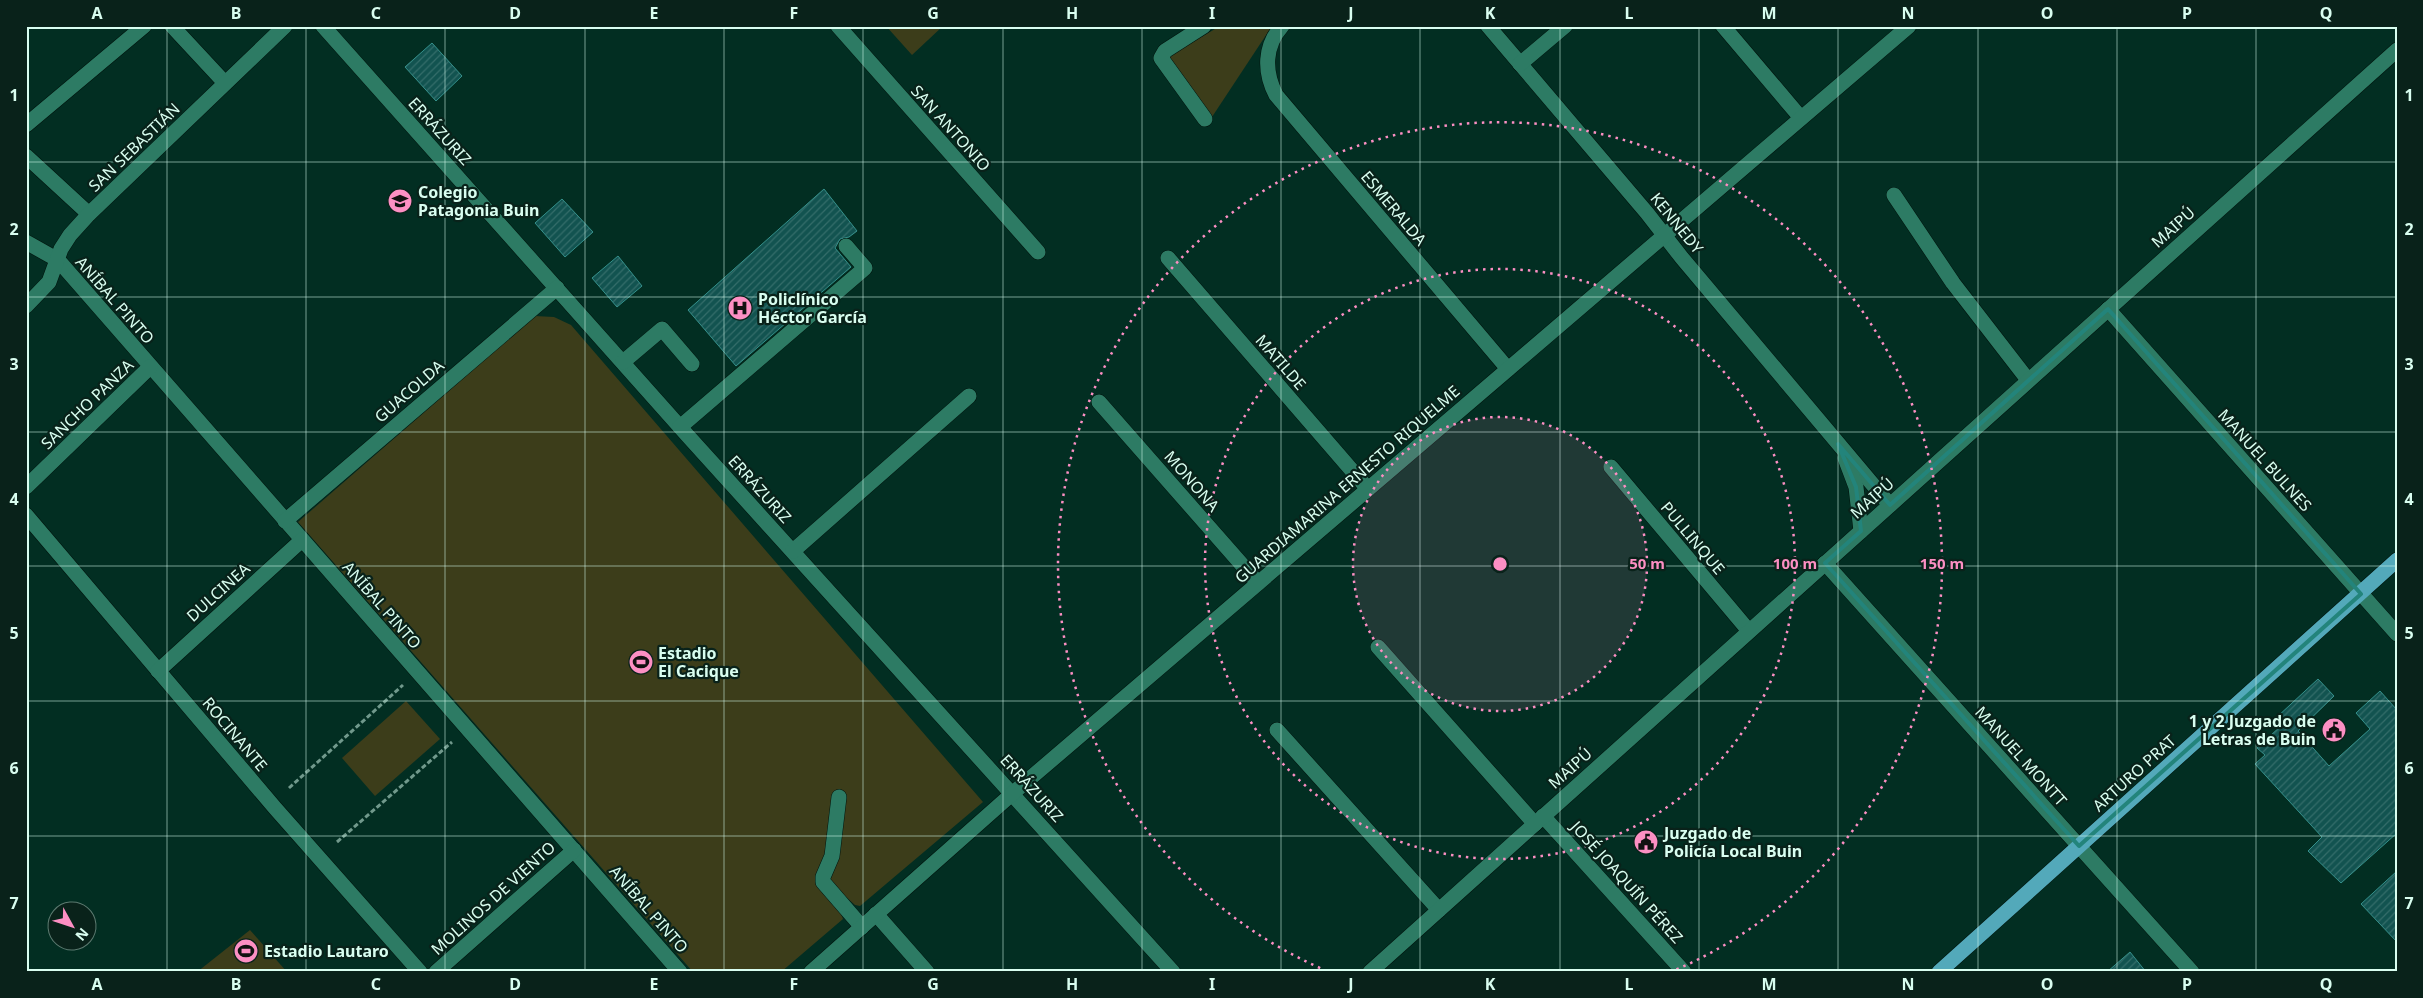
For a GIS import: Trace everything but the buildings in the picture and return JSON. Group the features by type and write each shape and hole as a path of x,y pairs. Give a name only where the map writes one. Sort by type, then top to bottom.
{"main road":[{"name":"ARTURO PRAT","path":"1939,972 2397,560"}],"street":[{"path":"26,124 144,26"},
{"path":"172,26 225,83"},
{"name":"SAN SEBASTIÁN","path":"26,306 48,282 70,235 89,214 284,26"},
{"name":"ERRÁZURIZ","path":"324,26 680,427 1173,972"},
{"name":"SAN ANTONIO","path":"838,26 1038,252"},
{"path":"1204,26 1165,51 1161,58 1205,119"},
{"name":"ESMERALDA","path":"1282,26 1273,40 1267,62 1271,85 1282,105 1508,369"},
{"name":"KENNEDY","path":"1488,26 1890,505"},
{"path":"1520,64 1565,26"},
{"path":"1723,26 1802,118"},
{"name":"GUARDIAMARINA ERNESTO RIQUELME","path":"810,972 1013,793 1909,26"},
{"name":"MAIPÚ","path":"1370,972 2028,380 2394,58"},
{"path":"26,156 89,214"},
{"path":"1894,195 1952,283 2028,380"},
{"name":"ANÍBAL PINTO","path":"26,242 58,260 680,972"},
{"path":"680,427 865,268 846,246"},
{"name":"MATILDE","path":"1168,258 1368,489"},
{"name":"GUACOLDA","path":"285,521 556,288"},
{"name":"MANUEL BULNES","path":"2108,309 2397,634"},
{"path":"623,362 662,329 692,364"},
{"name":"SANCHO PANZA","path":"26,487 150,367"},
{"path":"793,551 969,396"},
{"name":"MONONA","path":"1099,402 1258,583"},
{"name":"KENNEDY","path":"1838,444 1856,487 1860,531"},
{"name":"PULLINQUE","path":"1610,467 1749,631"},
{"name":"ROCINANTE","path":"26,515 275,808 420,972"},
{"name":"DULCINEA","path":"158,671 302,540"},
{"name":"MANUEL MONTT","path":"1825,563 2079,846 2186,970"},
{"name":"JOSÉ JOAQUÍN PÉREZ","path":"1378,647 1684,972"},
{"path":"1277,730 1439,910"},
{"path":"839,797 832,856 823,877 823,882 862,927"},
{"name":"MOLINOS DE VIENTO","path":"436,972 574,850"},
{"path":"876,914 927,972"}],"path":[{"path":"289,788 403,685"},
{"path":"337,842 452,742"}],"highlighted area":[{"path":"2108,309 2361,594 2079,846 1825,563 1861,531 1856,487 1838,444 1890,505"}],"shaded area":[{"path":"886,26 943,26 912,55"},
{"path":"1220,26 1272,26 1210,120 1166,58"},
{"name":"Estadio El Cacique","path":"535,316 554,317 571,325 983,802 860,906 855,905 846,897 841,914 843,919 781,972 693,972 298,522"},
{"path":"406,701 440,739 375,796 342,758"},
{"name":"Estadio Lautaro","path":"250,930 287,972 197,972"}],"place":[{"name":"Colegio Patagonia Buin","path":"400,201"},
{"name":"Policlínico Héctor García","path":"740,308"},
{"name":"Estadio El Cacique","path":"641,662"},
{"name":"1 y 2 Juzgado de Letras de Buin","path":"2334,730"},
{"name":"Juzgado de Policía Local Buin","path":"1646,842"},
{"name":"Estadio Lautaro","path":"246,951"}]}
